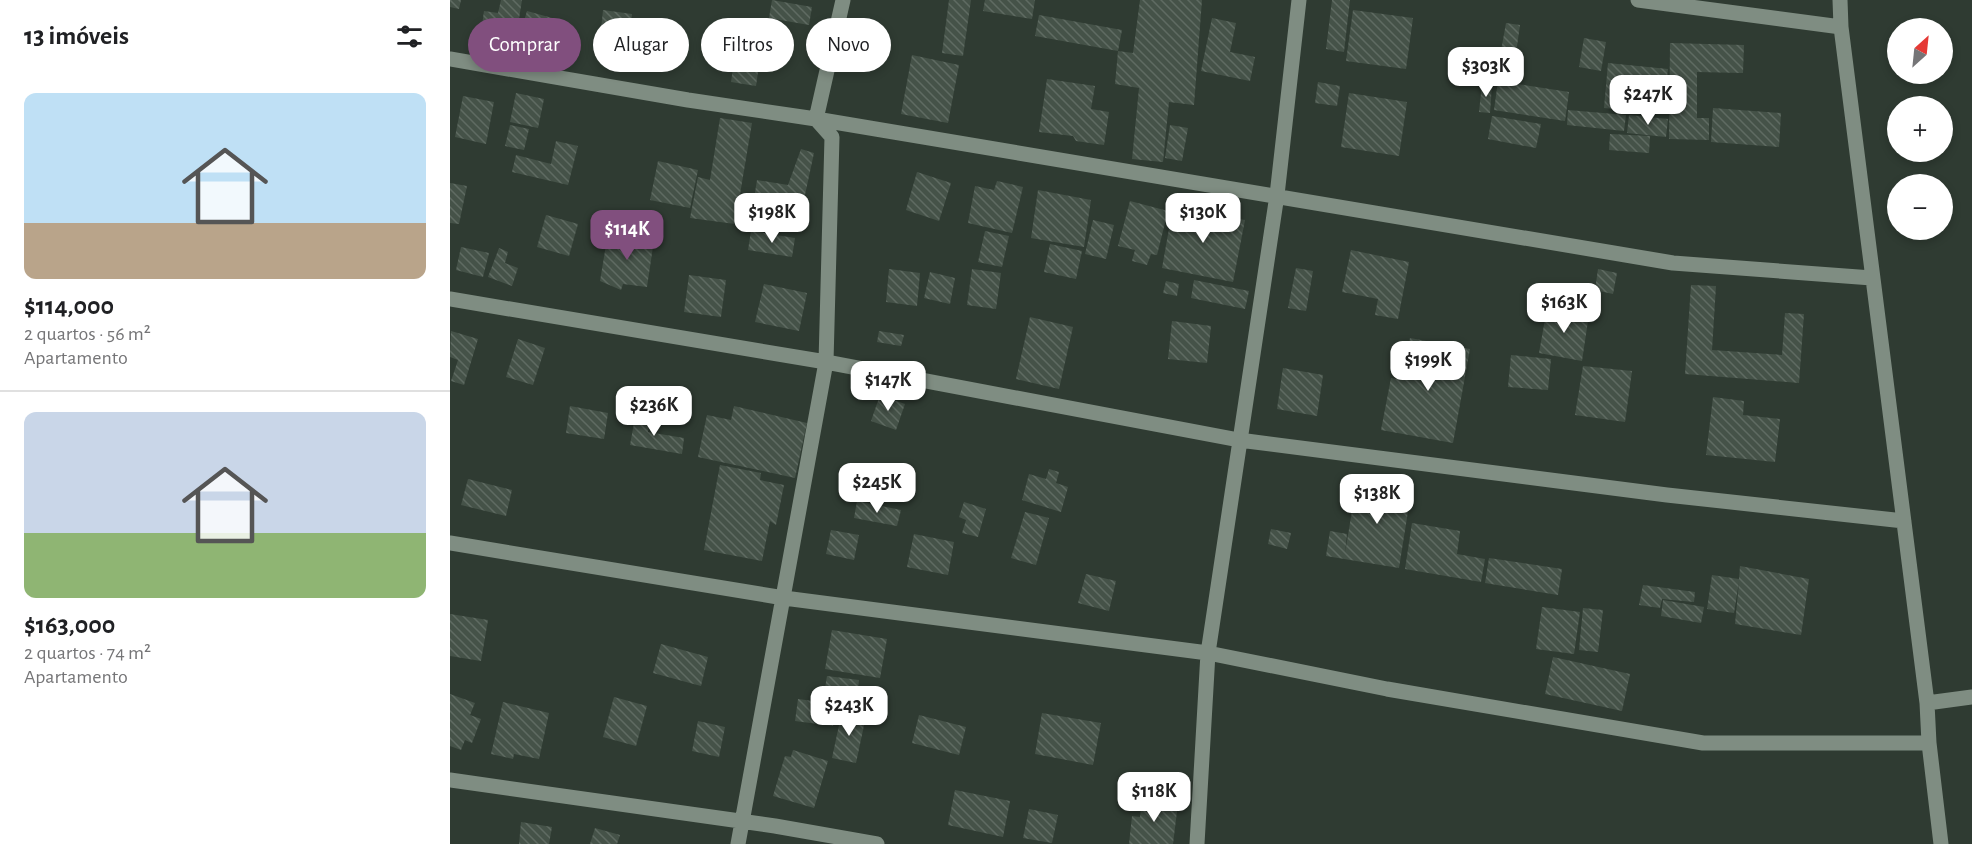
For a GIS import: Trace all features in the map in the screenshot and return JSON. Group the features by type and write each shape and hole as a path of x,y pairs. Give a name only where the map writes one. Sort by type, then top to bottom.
{"street":[{"path":"816,119 843,0"},
{"path":"1197,844 1208,653 1276,195 1299,0"},
{"path":"1638,0 1841,27"},
{"path":"1840,0 1841,27 1872,278 1927,703 1929,743 1941,844"},
{"path":"450,59 1673,263 1872,278"},
{"path":"738,844 826,362 832,137 816,119"},
{"path":"450,299 826,362 1239,440 1667,495 1904,521"},
{"path":"450,543 784,598 1208,653 1387,689 1703,743 1929,743"},
{"path":"1927,703 1972,697"},
{"path":"450,780 742,821 877,844"}],"building":[{"path":"450,0 461,0 459,9 450,7"},
{"path":"501,0 522,0 519,18 483,18 484,11 498,13"},
{"path":"772,0 812,7 810,18 806,18 806,24 794,22 794,18 769,18"},
{"path":"949,0 971,0 963,56 942,53"},
{"path":"985,0 1035,0 1032,19 983,11"},
{"path":"1140,0 1202,0 1194,105 1169,102 1163,162 1132,159 1139,88 1115,84 1118,51 1133,53"},
{"path":"1332,0 1350,0 1344,52 1326,49"},
{"path":"603,10 632,14 632,18 602,18"},
{"path":"1353,10 1413,18 1406,69 1346,61"},
{"path":"527,11 552,18 525,18"},
{"path":"1039,15 1122,30 1118,51 1035,36"},
{"path":"1212,18 1236,23 1230,52 1255,57 1250,81 1201,71"},
{"path":"1506,23 1520,25 1512,81 1496,79"},
{"path":"1584,38 1606,42 1601,71 1579,67"},
{"path":"1670,43 1744,45 1743,73 1697,72 1697,118 1709,118 1709,140 1669,139"},
{"path":"912,55 959,65 948,123 901,114"},
{"path":"1608,63 1668,69 1663,114 1604,108"},
{"path":"732,72 758,72 756,86 731,82"},
{"path":"1047,79 1095,86 1091,109 1109,112 1104,145 1076,141 1073,136 1039,132"},
{"path":"1498,81 1569,92 1565,121 1494,110"},
{"path":"1318,82 1340,86 1337,106 1315,103"},
{"path":"1482,83 1492,85 1490,113 1479,112"},
{"path":"516,93 544,99 538,128 510,122"},
{"path":"1349,93 1407,102 1399,156 1341,147"},
{"path":"463,96 494,102 486,144 455,137"},
{"path":"1713,108 1781,113 1779,147 1711,142"},
{"path":"1568,110 1626,115 1624,131 1567,125"},
{"path":"1629,115 1668,119 1666,137 1627,133"},
{"path":"1492,116 1541,124 1536,148 1488,139"},
{"path":"720,118 752,123 735,224 690,218 698,177 710,180"},
{"path":"510,125 529,129 524,150 505,146"},
{"path":"1170,125 1188,128 1182,161 1165,158"},
{"path":"1610,134 1650,136 1649,153 1609,150"},
{"path":"556,141 578,146 568,185 512,172 516,155 551,164"},
{"path":"801,149 814,153 797,232 750,224 757,180 788,185"},
{"path":"658,161 698,170 690,208 650,200"},
{"path":"917,172 951,183 939,221 906,210"},
{"path":"997,181 1023,187 1012,233 968,223 975,186 994,190"},
{"path":"450,183 467,186 459,224 450,223"},
{"path":"1038,190 1091,200 1084,247 1031,238"},
{"path":"1130,201 1168,211 1157,255 1151,254 1147,265 1132,261 1135,250 1118,246"},
{"path":"1173,206 1245,220 1233,282 1162,268"},
{"path":"546,215 578,224 569,256 537,247"},
{"path":"1093,220 1114,225 1106,259 1085,254"},
{"path":"751,231 795,238 792,257 748,250"},
{"path":"985,231 1009,236 1002,267 978,262"},
{"path":"608,233 654,240 647,287 623,284 621,290 600,281"},
{"path":"1050,244 1082,251 1076,279 1044,272"},
{"path":"461,247 489,253 483,277 456,270"},
{"path":"499,248 508,252 505,263 518,268 512,286 488,277"},
{"path":"1351,250 1409,262 1398,319 1375,315 1378,299 1342,292"},
{"path":"1296,268 1313,271 1306,311 1288,308"},
{"path":"889,269 920,273 917,306 886,302"},
{"path":"972,269 1001,273 996,309 967,305"},
{"path":"1598,269 1617,273 1613,294 1595,290"},
{"path":"930,272 955,278 950,304 924,298"},
{"path":"689,275 726,280 721,317 684,312"},
{"path":"1194,280 1249,291 1245,309 1191,298"},
{"path":"1166,281 1179,284 1177,296 1163,293"},
{"path":"764,284 807,293 799,331 755,322"},
{"path":"1691,285 1716,286 1712,350 1782,355 1785,313 1804,314 1799,383 1685,374"},
{"path":"1547,308 1589,314 1582,361 1539,353"},
{"path":"1030,317 1073,327 1059,389 1016,379"},
{"path":"1172,321 1211,326 1207,363 1168,359"},
{"path":"451,331 478,339 464,385 451,381 458,360 450,357"},
{"path":"879,331 904,335 901,346 877,342"},
{"path":"1410,338 1470,349 1453,443 1381,430 1391,378 1402,380"},
{"path":"518,339 545,348 533,385 506,377"},
{"path":"1511,355 1551,359 1548,390 1508,387"},
{"path":"1583,366 1632,371 1625,422 1575,415"},
{"path":"1283,368 1323,375 1317,416 1277,409"},
{"path":"880,395 905,404 896,430 871,421"},
{"path":"1713,397 1744,401 1743,415 1780,419 1775,462 1706,455"},
{"path":"570,406 608,413 604,439 566,433"},
{"path":"734,406 807,423 795,478 698,457 707,415 731,420"},
{"path":"636,412 651,414 648,432 684,438 682,454 630,445"},
{"path":"720,465 761,473 760,480 784,485 776,525 770,521 762,561 704,550"},
{"path":"1049,469 1059,472 1056,483 1068,487 1061,512 1022,500 1029,474 1046,479"},
{"path":"1373,474 1413,480 1399,568 1326,556 1330,531 1347,534 1345,553 1352,511 1366,513"},
{"path":"468,479 512,490 506,516 461,505"},
{"path":"857,501 901,510 897,526 854,518"},
{"path":"964,502 986,509 978,537 962,533 966,520 959,517"},
{"path":"1025,512 1049,518 1036,565 1011,558"},
{"path":"1412,523 1460,531 1457,554 1485,559 1481,582 1405,569"},
{"path":"1271,529 1291,533 1287,549 1268,544"},
{"path":"831,530 859,535 854,560 826,554"},
{"path":"914,534 954,542 948,575 907,567"},
{"path":"1489,558 1562,569 1558,595 1485,583"},
{"path":"1740,566 1809,579 1801,635 1735,624 1739,582 1734,613 1707,609 1712,575 1739,579"},
{"path":"1086,574 1116,581 1109,611 1078,603"},
{"path":"1643,585 1695,592 1694,602 1662,599 1660,608 1639,605"},
{"path":"1663,600 1704,607 1701,623 1661,616"},
{"path":"1542,607 1580,612 1574,654 1536,649"},
{"path":"1583,608 1603,610 1598,652 1579,650"},
{"path":"450,614 488,620 481,661 450,656"},
{"path":"832,630 887,639 880,678 825,669"},
{"path":"661,644 708,657 701,686 653,673"},
{"path":"1553,657 1630,674 1622,711 1545,694"},
{"path":"827,676 859,680 857,699 824,694"},
{"path":"450,694 475,703 470,715 481,719 472,743 465,740 461,750 450,746"},
{"path":"614,697 647,706 636,746 603,737"},
{"path":"798,699 836,704 833,726 795,721"},
{"path":"503,702 549,713 539,759 514,754 513,759 491,754"},
{"path":"842,711 866,716 856,763 832,758"},
{"path":"1042,713 1101,723 1093,765 1035,754"},
{"path":"919,715 966,727 959,755 912,743"},
{"path":"698,721 725,727 719,757 692,751"},
{"path":"793,750 828,761 814,808 773,796 785,756 791,757"},
{"path":"955,790 1010,801 1003,837 948,825"},
{"path":"1142,799 1178,803 1173,844 1129,844 1132,816 1140,817"},
{"path":"1029,809 1058,815 1052,843 1023,838"},
{"path":"521,822 552,827 549,844 519,844"},
{"path":"595,828 620,835 617,844 590,844"}]}
